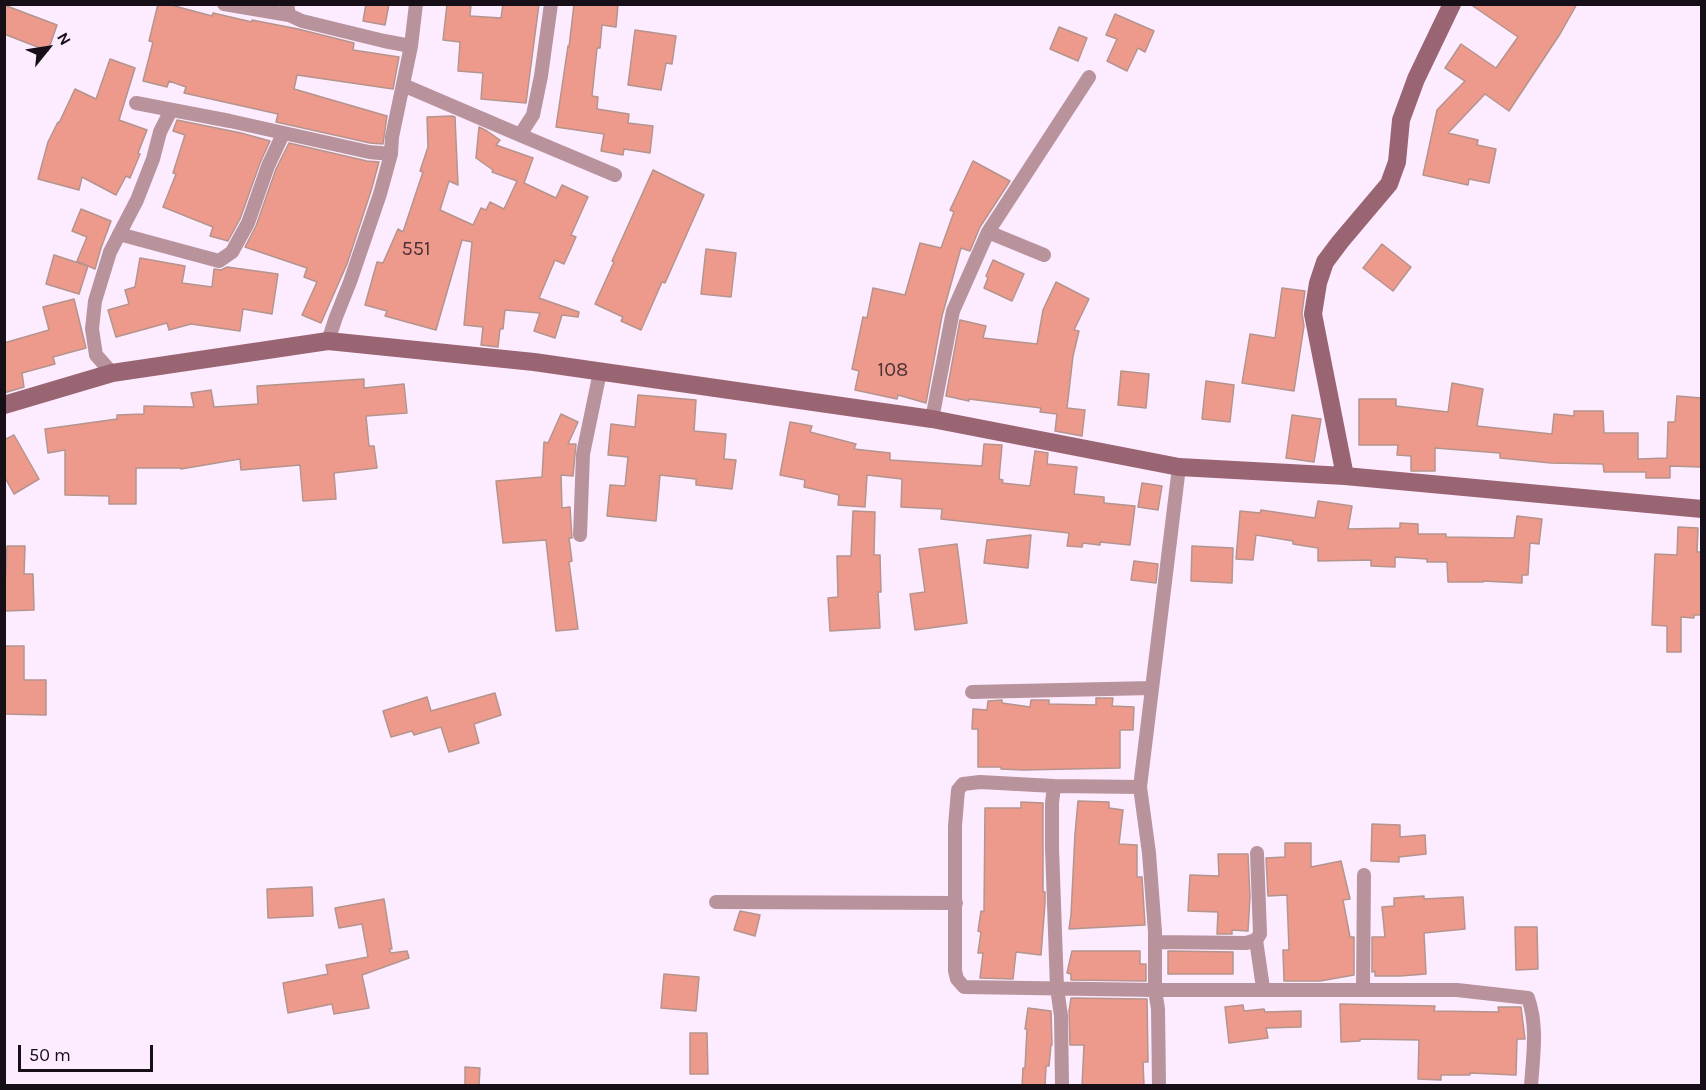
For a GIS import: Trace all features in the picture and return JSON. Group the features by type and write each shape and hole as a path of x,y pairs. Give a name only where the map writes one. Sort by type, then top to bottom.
{"street":[{"path":"224,4 288,10 302,21 411,46"},
{"path":"328,341 380,194 391,154 392,137 411,46 416,4"},
{"path":"520,135 533,115 551,4"},
{"path":"1345,476 1313,314 1318,283 1325,262 1389,184 1397,162 1401,120 1416,79 1452,4"},
{"path":"932,418 953,311 988,232 1089,77"},
{"path":"403,85 615,175"},
{"path":"136,103 369,152 391,154"},
{"path":"112,373 96,355 92,329 95,302 110,252 136,200 153,159 160,132 171,110"},
{"path":"119,234 219,261 232,252 248,223 268,166 283,134"},
{"path":"988,232 1044,255"},
{"path":"4,405 112,373 328,341 534,362 932,418 1179,467 1345,476 1701,509"},
{"path":"580,536 583,454 600,372"},
{"path":"1159,1086 1155,942 1149,853 1140,787 1179,467"},
{"path":"972,692 1152,688"},
{"path":"1140,787 980,782 963,784 958,790 955,826 955,971 957,979 964,987 1155,990 1363,988 1457,990 1528,998 1532,1009 1534,1040 1531,1086"},
{"path":"1054,786 1052,848 1061,1016 1062,1086"},
{"path":"1155,942 1246,943 1256,940 1260,934 1257,853"},
{"path":"1363,988 1364,875"},
{"path":"716,902 956,903"},
{"path":"1256,940 1263,988"}],"building":[{"path":"158,4 167,4 212,16 213,13 298,29 354,43 353,50 399,57 393,89 297,75 294,89 387,116 383,144 276,122 278,114 184,93 186,87 169,81 167,87 143,81 153,42 149,41"},
{"path":"366,4 389,4 385,25 363,21"},
{"path":"447,4 471,4 470,16 501,18 503,4 539,4 526,103 481,99 483,73 458,71 460,42 443,40"},
{"path":"574,4 618,4 616,27 602,25 592,96 598,97 597,109 629,114 628,123 653,126 650,153 624,149 623,155 601,151 604,134 556,127"},
{"path":"1470,4 1577,4 1509,111 1485,94 1448,133 1478,140 1477,145 1496,149 1489,183 1469,179 1468,185 1423,175 1437,110 1465,81 1445,68 1461,44 1496,68 1518,37"},
{"path":"4,5 57,25 48,51 4,34"},
{"path":"1115,14 1154,31 1145,52 1138,48 1127,71 1107,61 1117,39 1106,35"},
{"path":"1059,27 1087,38 1078,61 1050,49"},
{"path":"635,30 676,36 672,64 666,63 661,90 628,85"},
{"path":"110,59 135,68 119,120 147,130 130,178 126,176 116,195 82,177 79,190 38,179 48,142 75,89 96,99"},
{"path":"427,117 455,117 458,185 449,181 440,210 473,225 481,208 486,210 490,202 504,209 517,181 492,172 493,170 476,158 479,127 500,140 496,145 533,158 524,183 556,198 562,185 588,197 571,235 576,237 564,264 555,260 539,298 579,312 578,317 562,315 555,338 534,331 540,313 505,310 498,347 481,345 483,327 464,325 472,242 462,240 436,330 385,316 387,311 365,305 377,262 383,263 398,229 403,232 423,172 420,171 428,147"},
{"path":"177,120 270,141 240,219 228,241 210,236 213,227 163,207 176,174 173,173 185,135 173,131"},
{"path":"289,143 379,162 347,264 321,323 302,315 317,282 304,277 307,268 245,247 256,226 276,169"},
{"path":"973,161 1010,181 980,227 970,251 961,248 942,316 926,403 898,395 897,399 855,390 859,371 852,369 863,317 867,318 873,288 905,295 920,243 941,248 954,212 950,210"},
{"path":"653,170 704,195 665,283 662,282 641,330 621,321 623,317 595,304"},
{"path":"81,209 111,221 95,269 77,261 87,237 72,231"},
{"path":"1382,244 1411,267 1393,291 1363,268"},
{"path":"706,249 736,253 731,297 701,294"},
{"path":"54,255 88,266 79,294 46,284"},
{"path":"140,258 185,266 182,283 212,287 214,269 221,270 227,267 278,274 272,314 243,309 240,331 191,324 169,330 167,323 116,337 108,310 129,304 125,290 135,287"},
{"path":"993,260 1024,274 1012,301 984,288"},
{"path":"1056,282 1089,299 1074,330 1079,331 1073,356 1067,408 1085,410 1082,436 1055,431 1057,414 1040,412 1041,408 969,399 969,401 946,396 960,320 986,326 983,338 1037,344 1043,310"},
{"path":"1282,288 1305,291 1302,313 1304,326 1294,391 1242,383 1250,334 1275,338"},
{"path":"74,299 86,348 53,357 55,364 22,373 24,387 4,393 4,343 49,330 43,307"},
{"path":"1121,371 1149,374 1146,408 1118,405"},
{"path":"364,379 364,388 404,384 407,413 366,416 369,446 374,446 377,468 334,473 336,499 303,501 300,465 241,470 240,459 181,469 136,468 136,504 109,504 109,496 65,495 65,450 48,453 45,429 117,419 117,415 144,414 144,406 194,407 191,393 211,390 214,407 258,404 257,386"},
{"path":"1206,381 1234,385 1230,422 1202,419"},
{"path":"1452,383 1483,389 1477,426 1552,434 1554,414 1574,416 1574,411 1603,411 1604,433 1638,433 1638,459 1667,458 1668,422 1675,422 1677,396 1701,398 1701,467 1670,466 1670,478 1646,478 1646,472 1604,472 1603,464 1551,463 1500,458 1500,453 1435,448 1435,471 1411,471 1411,456 1397,455 1398,445 1359,445 1359,399 1396,399 1396,406 1448,412"},
{"path":"638,395 696,400 694,431 726,434 724,459 736,460 732,489 696,485 696,479 660,475 656,521 607,516 610,485 625,486 628,457 608,455 611,424 635,427"},
{"path":"561,414 578,422 568,444 576,444 573,476 561,475 562,508 570,507 572,538 569,538 572,561 569,562 578,629 556,631 546,540 503,543 496,481 542,477 544,442 548,443"},
{"path":"1292,415 1321,419 1314,462 1286,458"},
{"path":"790,422 812,426 810,432 856,444 854,449 890,453 890,460 982,466 984,444 1002,445 999,479 1003,480 1002,483 1030,486 1035,451 1048,453 1047,464 1077,467 1074,494 1104,497 1104,503 1135,506 1130,545 1100,542 1100,545 1083,543 1082,547 1067,546 1069,533 941,519 942,509 901,507 902,479 867,475 865,507 838,505 839,495 804,487 805,480 780,475"},
{"path":"14,435 39,479 14,494 4,476 4,440"},
{"path":"1142,483 1162,486 1158,510 1138,507"},
{"path":"1318,501 1352,506 1348,529 1400,528 1400,523 1418,524 1418,534 1446,534 1446,537 1514,538 1517,516 1542,519 1539,544 1530,543 1528,575 1522,575 1522,583 1448,582 1447,562 1427,562 1427,559 1395,557 1395,567 1371,566 1371,560 1318,561 1318,548 1256,535 1253,560 1236,559 1240,511 1260,513 1261,510 1315,518"},
{"path":"853,511 875,512 874,555 880,555 881,592 878,592 880,628 830,631 828,598 838,597 837,556 851,556"},
{"path":"1678,527 1698,528 1697,552 1701,552 1701,615 1694,615 1694,618 1681,617 1681,652 1667,652 1667,626 1652,625 1655,554 1677,555"},
{"path":"1031,535 1028,568 984,563 987,540"},
{"path":"957,544 967,623 915,630 910,594 925,592 919,549"},
{"path":"7,546 25,546 24,574 33,574 34,610 4,611"},
{"path":"1192,546 1233,548 1232,583 1191,581"},
{"path":"1134,561 1158,564 1156,583 1131,580"},
{"path":"4,646 24,646 24,680 46,680 46,715 4,714"},
{"path":"495,693 501,715 474,724 479,743 449,752 441,727 414,735 412,731 391,737 383,711 427,697 431,711"},
{"path":"1096,698 1113,698 1112,706 1134,707 1133,730 1120,730 1120,768 1023,770 978,767 978,729 972,729 973,709 987,710 988,701 1002,700 1002,703 1030,707 1031,700 1049,700 1049,704 1096,705"},
{"path":"1078,801 1109,802 1109,808 1123,810 1119,844 1137,845 1137,877 1142,877 1145,925 1069,929"},
{"path":"1021,802 1043,803 1045,903 1041,955 1016,952 1013,979 980,978 983,953 978,953 981,932 978,931 981,911 984,912 985,808 1021,808"},
{"path":"1372,824 1400,825 1400,837 1425,835 1426,854 1399,857 1399,862 1371,861"},
{"path":"1285,843 1311,843 1311,867 1341,861 1350,899 1343,900 1350,937 1354,937 1354,975 1320,981 1284,981 1283,950 1289,950 1287,895 1268,896 1266,858 1285,857"},
{"path":"1218,854 1248,854 1250,897 1248,931 1232,930 1232,934 1217,934 1218,912 1188,911 1190,875 1219,876"},
{"path":"312,887 313,916 268,918 267,889"},
{"path":"1424,896 1424,899 1463,897 1465,929 1424,933 1426,974 1375,976 1375,971 1372,972 1372,937 1385,937 1382,907 1394,906 1394,898"},
{"path":"384,899 392,949 389,949 391,953 407,951 409,958 362,975 369,1008 334,1014 332,1004 288,1013 283,983 328,974 326,965 368,957 362,924 339,928 335,908"},
{"path":"740,911 760,915 755,936 734,930"},
{"path":"1515,927 1537,927 1538,969 1516,970"},
{"path":"1072,951 1140,951 1140,964 1146,964 1146,981 1071,980 1071,974 1067,973"},
{"path":"1168,951 1233,952 1233,974 1168,974"},
{"path":"664,974 699,977 696,1011 661,1008"},
{"path":"1071,998 1147,999 1148,1062 1143,1062 1144,1086 1082,1086 1084,1045 1070,1045"},
{"path":"1340,1004 1435,1006 1434,1011 1499,1012 1498,1007 1521,1007 1525,1039 1517,1039 1516,1075 1470,1073 1470,1075 1441,1075 1441,1080 1418,1079 1419,1040 1360,1039 1360,1041 1341,1042"},
{"path":"1243,1005 1244,1011 1264,1009 1265,1012 1301,1011 1301,1027 1266,1028 1268,1038 1229,1043 1225,1007"},
{"path":"1028,1008 1051,1011 1052,1045 1049,1066 1046,1066 1045,1086 1022,1086"},
{"path":"690,1033 707,1033 708,1074 690,1074"},
{"path":"465,1067 480,1068 479,1086 465,1086"}]}
